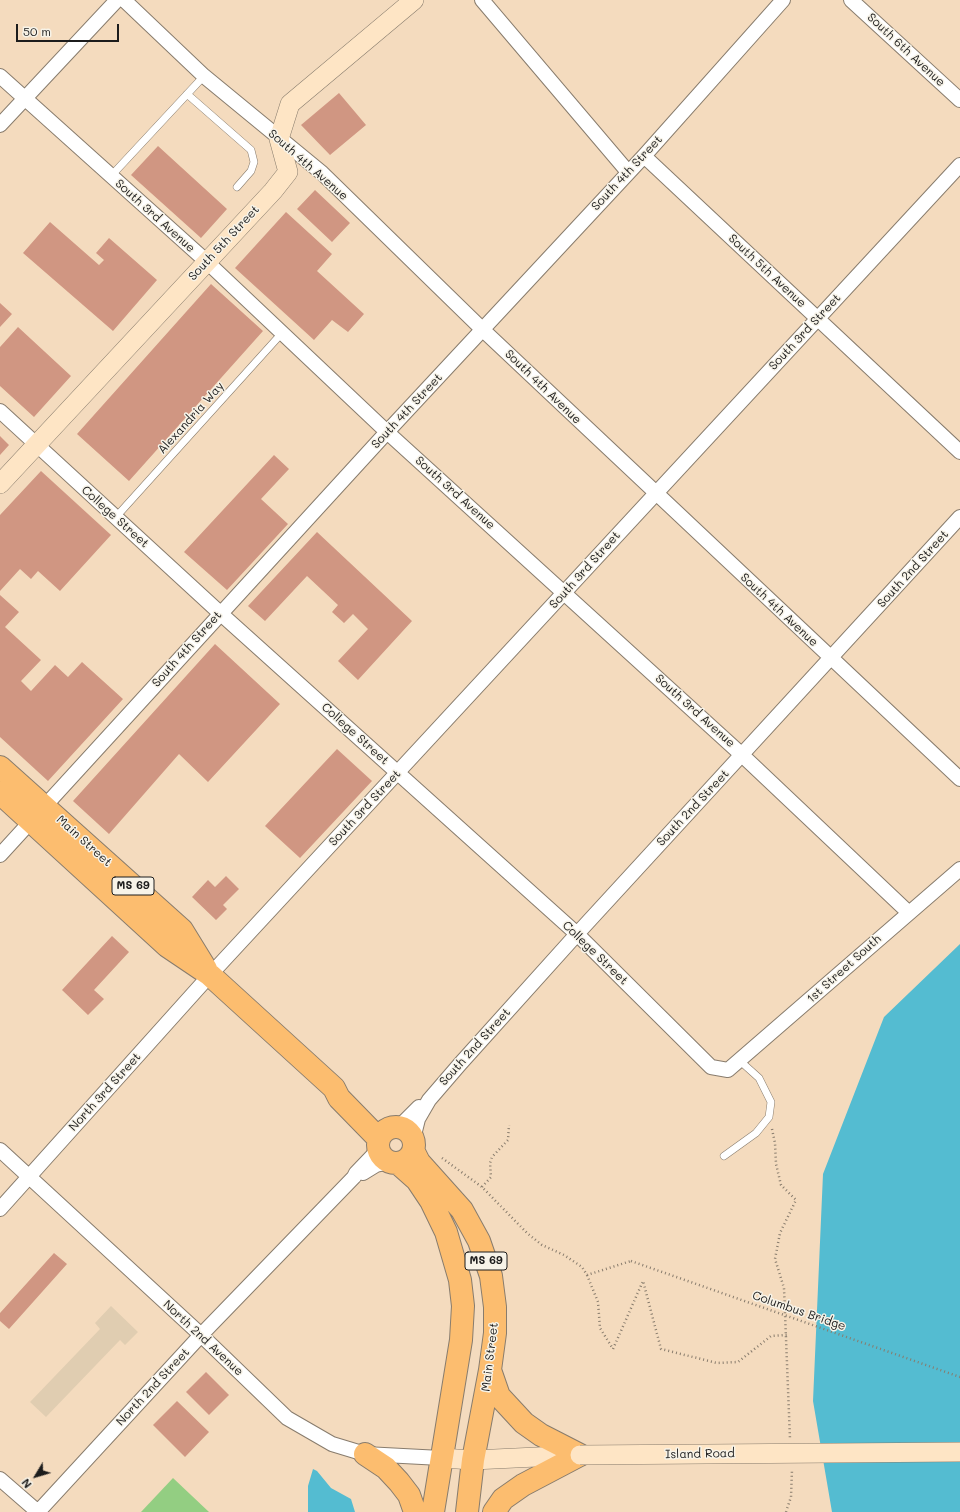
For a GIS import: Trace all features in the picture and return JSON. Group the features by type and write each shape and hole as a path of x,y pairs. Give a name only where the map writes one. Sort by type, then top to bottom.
{"main road":[{"name":"Main Street","path":"0,767 182,930 210,975"},
{"name":"Main Street","path":"0,793 167,946 210,975 334,1088 345,1092 396,1145 419,1162 462,1210 479,1241 485,1258 491,1276 495,1307 495,1333 490,1370 472,1460 467,1512"},
{"name":"Main Street","path":"396,1145 431,1201 446,1232 460,1280 463,1306 461,1340 433,1512"},
{"path":"490,1370 500,1396 524,1423 541,1435 580,1455"},
{"path":"364,1454 386,1468 399,1482 409,1495 415,1512"},
{"path":"494,1512 503,1499 524,1485 580,1455"}],"street":[{"path":"0,125 117,0"},
{"name":"South 4th Avenue","path":"124,0 204,76 322,173 483,330 654,493 960,779"},
{"path":"279,139 290,104 414,0"},
{"path":"482,0 628,172"},
{"name":"South 4th Street","path":"0,855 387,432 644,156 783,0"},
{"name":"South 6th Avenue","path":"851,0 960,100"},
{"name":"South 3rd Avenue","path":"0,76 206,261 387,432 742,755 908,912"},
{"name":"South 5th Street","path":"0,484 206,261 273,191 288,172 279,139"},
{"name":"South 5th Avenue","path":"644,156 960,452"},
{"name":"South 3rd Street","path":"210,975 654,493 960,165"},
{"name":"College Street","path":"0,411 220,614 577,934 711,1067 728,1070"},
{"name":"South 2nd Street","path":"396,1145 418,1119 429,1100 577,934 960,517"},
{"name":"1st Street South","path":"728,1070 810,1000 908,912 960,869"},
{"name":"North 3rd Street","path":"0,1209 210,975"},
{"name":"North 2nd Street","path":"38,1512 201,1335 354,1177 356,1173 396,1145"},
{"name":"North 2nd Avenue","path":"0,1150 201,1335 287,1418 332,1444 364,1454 441,1458"},
{"name":"Island Road","path":"441,1458 472,1460 580,1455 960,1452"},
{"path":"0,1479 38,1512"}],"lane":[{"path":"111,176 204,76"},
{"path":"187,94 251,150 254,162 251,171 237,187"},
{"name":"Alexandria Way","path":"115,518 282,333"},
{"path":"724,1156 756,1133 769,1117 770,1102 759,1078 739,1060"}],"path":[{"path":"769,1117 775,1143 776,1164 781,1185 796,1200 780,1233 775,1259 784,1288 791,1444"},
{"path":"482,1187 491,1177 490,1162 492,1157 508,1140 509,1125"},
{"path":"442,1158 482,1187 526,1233 542,1245 564,1255 582,1267 587,1275 598,1302 600,1328 613,1349 643,1281 661,1349 717,1363 738,1362 771,1336 787,1335"},
{"name":"Columbus Bridge","path":"587,1275 631,1261 960,1377"},
{"path":"786,1512 791,1497 792,1468"}],"shaded area":[{"path":"111,1306 138,1332 125,1345 120,1340 46,1417 30,1402 100,1329 95,1323"}],"green space":[{"path":"173,1478 209,1512 141,1512"}],"water":[{"path":"960,944 960,1512 832,1512 813,1401 823,1174 884,1017"},
{"path":"313,1469 317,1471 331,1488 351,1499 355,1512 308,1512 308,1486"}],"building":[{"path":"339,93 366,125 330,155 301,125"},
{"path":"158,146 227,209 201,238 131,175"},
{"path":"315,190 350,223 332,242 297,209"},
{"path":"286,212 332,254 317,271 364,314 348,332 332,320 314,340 235,268"},
{"path":"50,222 99,265 104,260 96,253 109,238 157,280 113,331 23,253"},
{"path":"211,284 263,331 129,481 77,434"},
{"path":"0,303 12,314 0,327"},
{"path":"18,327 71,376 34,417 0,386 0,347"},
{"path":"0,436 9,445 0,455"},
{"path":"274,455 289,469 261,499 288,524 227,590 184,552"},
{"path":"41,471 111,535 60,591 38,571 31,579 20,569 0,591 0,515"},
{"path":"317,532 412,621 358,680 338,661 368,629 353,614 344,623 332,612 338,605 307,576 265,621 248,606"},
{"path":"0,595 19,612 5,627 41,660 21,681 31,691 55,665 68,677 82,662 123,699 48,781 0,737"},
{"path":"215,644 280,704 208,782 179,754 109,834 73,801"},
{"path":"337,749 372,781 300,858 265,826"},
{"path":"226,876 239,889 223,905 227,909 216,920 192,897 208,880 215,887"},
{"path":"112,936 129,952 94,990 104,999 88,1015 62,990"},
{"path":"54,1253 67,1264 9,1329 0,1321 0,1313"},
{"path":"206,1372 229,1395 209,1415 186,1392"},
{"path":"177,1401 209,1432 185,1457 153,1425"}]}
